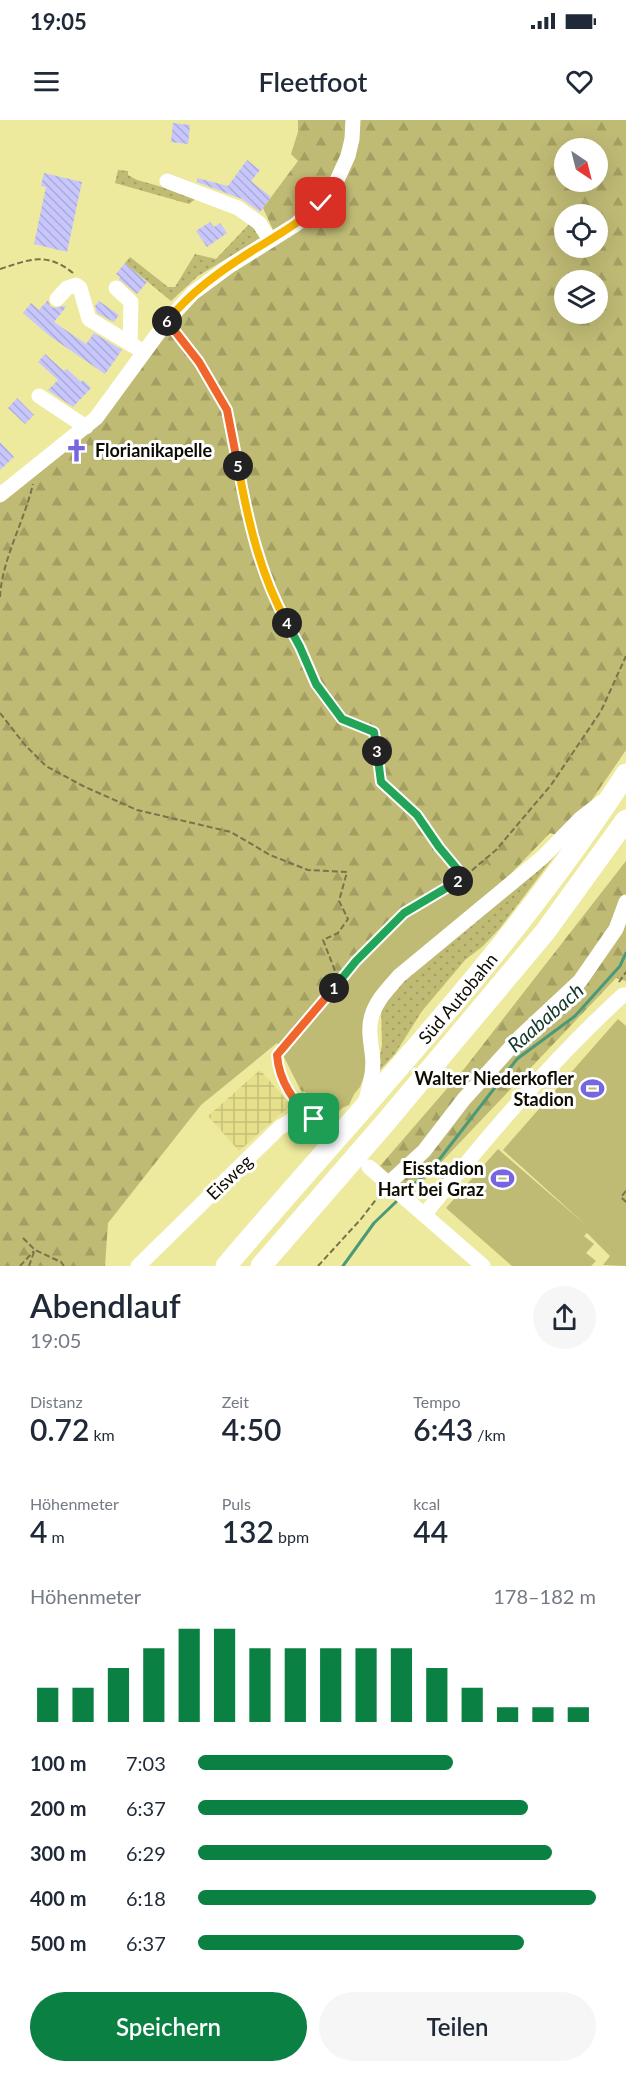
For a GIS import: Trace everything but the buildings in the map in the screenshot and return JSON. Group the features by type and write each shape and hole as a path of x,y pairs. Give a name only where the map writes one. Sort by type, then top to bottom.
{"highway":[{"name":"Süd Autobahn","path":"226,1266 530,912 620,783"},
{"name":"Süd Autobahn","path":"261,1266 385,1123 545,932 626,820"}],"street":[{"path":"0,495 86,427 109,402 166,321 193,292 303,219 333,189 348,156 352,139 352,120"},
{"path":"167,181 238,208 259,223 270,240"},
{"path":"57,299 72,285 76,285 80,288 89,319 144,352"},
{"path":"116,288 130,303 130,344"},
{"path":"39,396 86,427"},
{"path":"363,1109 373,1062 370,1037 372,1016 381,997 399,976 543,857 620,783"},
{"path":"391,1185 424,1151 464,1099 520,1037 580,981 616,929 626,902"},
{"path":"424,1215 543,1075 622,995 626,995"},
{"path":"606,1011 626,1006"},
{"path":"304,1112 325,1130"},
{"name":"Eisweg","path":"138,1266 279,1128 304,1112"},
{"path":"369,1167 483,1266"}],"path":[{"path":"0,269 30,260 47,259 58,263 74,274 80,288"},
{"path":"166,321 199,362 227,410 251,531 268,584 316,684 342,719 374,732 381,782 417,815 464,877"},
{"path":"0,597 10,551 21,528 38,464"},
{"path":"304,1112 278,1070 277,1055 356,961 404,913 464,877 496,850 551,785 601,711 626,656"},
{"path":"0,713 46,766 94,791 137,810 231,832 270,855 308,870 347,872 339,901 348,919 338,933 323,940 339,981"},
{"path":"622,978 626,982"},
{"path":"318,1266 391,1185"},
{"path":"626,1191 621,1197 626,1202"},
{"path":"23,1238 35,1250 61,1262 64,1266"},
{"path":"20,1266 35,1250"},
{"path":"29,1266 35,1250"}],"shaded area":[{"path":"260,1070 291,1105 239,1151 208,1116"}],"green space":[{"path":"298,120 348,120 348,132 335,175 307,208 274,232 263,208 298,161 291,154 298,132"},
{"path":"359,120 626,120 626,750 566,838 550,833 496,889 369,1010 365,1070 349,1105 318,1118 308,1104 334,1087 313,1088 302,1093 277,1043 201,1105 108,1223 105,1266 0,1266 0,502 77,443 97,421 179,308 314,216"},
{"path":"118,170 128,171 128,175 137,180 198,197 189,204 115,183"},
{"path":"252,221 260,236 259,239 198,276 171,301 125,263 130,257 168,287 175,287 195,254 216,259"},
{"path":"556,854 500,928 483,946 465,960 422,1011 395,1054 380,1070 378,1067 382,1045 381,1007 394,986"},
{"path":"626,861 626,981 616,978 411,1194 380,1166 464,1069"},
{"path":"487,863 504,883 368,1008 362,1033 366,1071 360,1087 328,1124 305,1092 290,1055 300,1037 377,946 408,919 450,893"},
{"name":"Walter Niederkofler Stadion","path":"618,1019 626,1026 626,1266 603,1265 610,1256 587,1233 584,1236 594,1244 586,1253 596,1261 591,1266 512,1266 446,1208 498,1149 587,1226 503,1150"}],"waterway":[{"name":"Raababach","path":"406,1192 435,1165 517,1059 575,1016 620,966 626,953"},
{"name":"Raababach","path":"343,1266 374,1223 399,1199"}],"place":[{"name":"Florianikapelle","path":"77,450"},
{"name":"Walter Niederkofler Stadion","path":"592,1088"},
{"name":"Eisstadion Hart bei Graz","path":"502,1178"}],"route":[{"path":"314,1119 304,1112 289,1091 278,1070 277,1055 356,961 404,913 464,877 417,815 381,782 374,732 342,719 316,684 300,647 272,595 251,531 227,410 199,362 166,321 193,292 210,279 296,225 321,203"}]}
